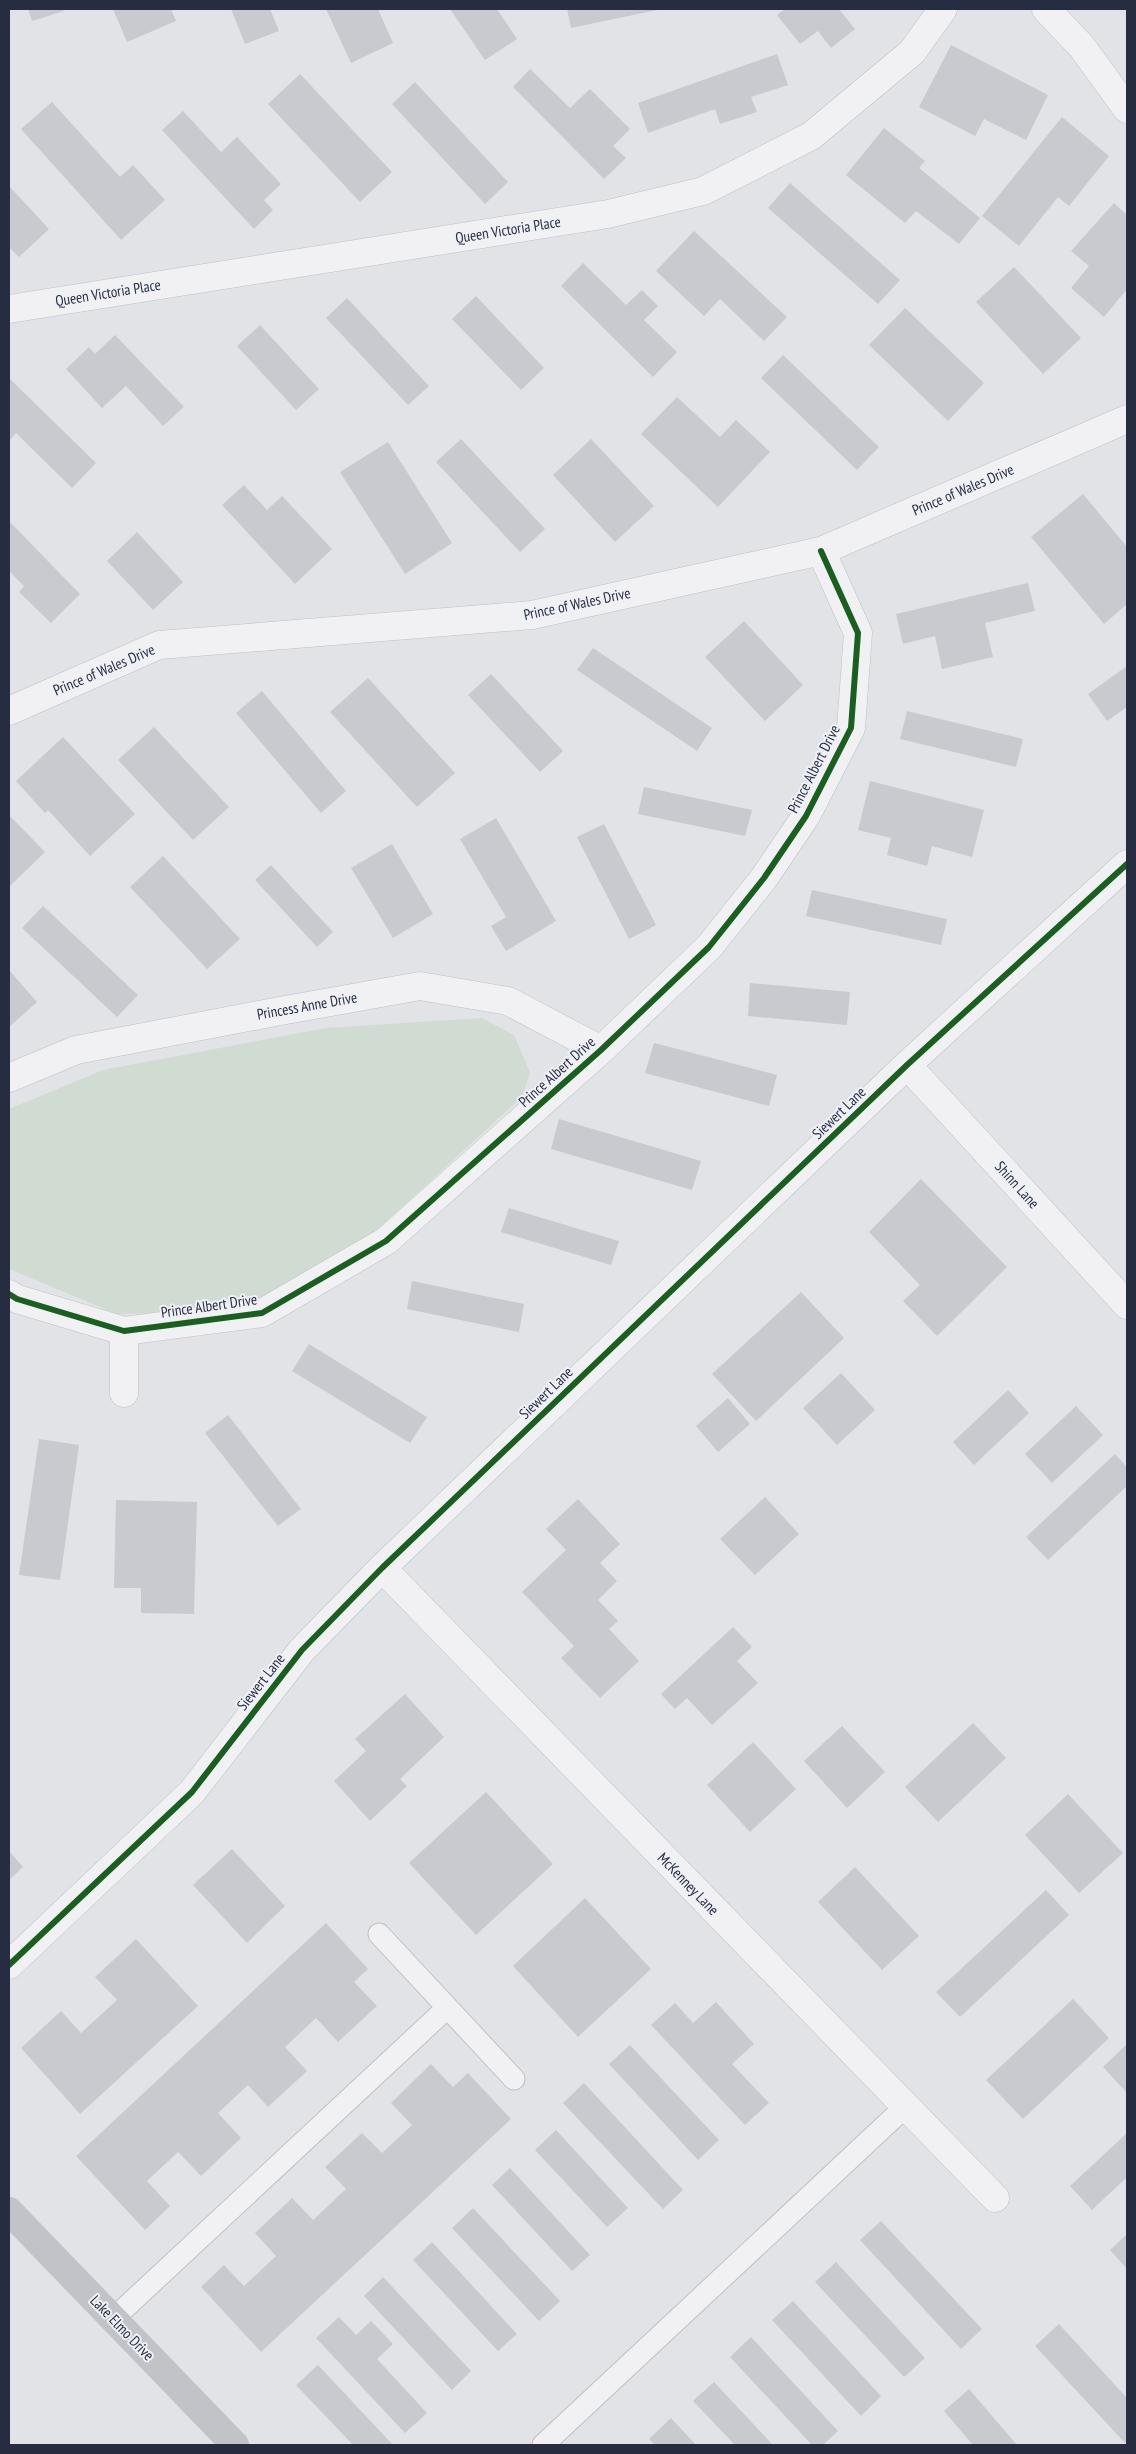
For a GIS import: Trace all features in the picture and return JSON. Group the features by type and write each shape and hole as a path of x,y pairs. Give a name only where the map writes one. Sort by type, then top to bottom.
{"main road":[{"name":"Lake Elmo Drive","path":"9,2211 235,2445"}],"street":[{"name":"Queen Victoria Place","path":"9,309 608,214 703,191 811,136 912,52 943,9"},
{"path":"1046,9 1082,47 1127,109"},
{"name":"Prince of Wales Drive","path":"9,711 158,646 532,615 822,550 1127,420"},
{"name":"Prince Albert Drive","path":"9,1294 124,1330 262,1313 386,1241 601,1050 710,947 764,878 806,816 851,728 858,633 822,550"},
{"name":"Siewert Lane","path":"9,1965 192,1792 302,1650 382,1568 907,1064 1127,864"},
{"name":"Princess Anne Drive","path":"9,1078 76,1050 420,986 508,1001 601,1050"},
{"name":"Shinn Lane","path":"907,1064 1127,1305"},
{"path":"124,1330 124,1393"},
{"name":"McKenney Lane","path":"382,1568 995,2198"}],"lane":[{"path":"379,1934 514,2079"},
{"path":"113,2319 447,2008"},
{"path":"543,2445 905,2107"}],"shaded area":[{"path":"482,1018 514,1035 530,1073 522,1097 378,1229 284,1292 222,1312 117,1314 9,1269 9,1109 103,1070 326,1028"}],"building":[{"path":"28,9 63,9 64,11 32,21"},
{"path":"113,9 171,9 176,21 127,42"},
{"path":"231,9 270,9 279,31 245,44"},
{"path":"326,9 378,9 393,43 351,63"},
{"path":"450,9 497,9 517,39 485,60"},
{"path":"567,9 657,9 657,10 571,28"},
{"path":"785,9 839,9 855,29 831,48 818,31 800,44 777,15"},
{"path":"951,45 1048,95 1026,140 984,119 975,136 919,107"},
{"path":"777,54 788,85 751,97 757,112 720,124 715,109 648,133 638,103"},
{"path":"530,69 570,108 590,89 630,129 613,146 626,158 604,179 513,87"},
{"path":"300,74 392,172 360,202 268,104"},
{"path":"415,82 508,182 485,204 392,104"},
{"path":"52,102 120,177 133,165 165,200 121,240 21,129"},
{"path":"183,111 221,152 237,137 281,184 264,200 273,210 254,229 162,130"},
{"path":"1062,117 1109,156 1069,206 1058,197 1019,246 982,216"},
{"path":"884,128 925,161 919,168 980,218 959,244 916,211 905,223 846,175"},
{"path":"790,183 900,280 878,304 768,208"},
{"path":"9,186 49,229 19,257 9,247"},
{"path":"1114,203 1127,215 1127,289 1104,317 1071,288 1089,266 1071,251"},
{"path":"694,231 787,317 764,341 720,299 704,316 656,271"},
{"path":"583,263 626,305 642,290 658,306 644,320 677,352 653,377 561,286"},
{"path":"1014,267 1081,338 1043,374 976,302"},
{"path":"476,296 544,368 521,390 452,319"},
{"path":"347,298 429,386 408,405 326,318"},
{"path":"905,308 984,383 948,421 869,345"},
{"path":"260,325 319,389 296,410 237,346"},
{"path":"115,335 184,407 163,426 126,386 102,408 66,369 89,347 95,354"},
{"path":"783,355 879,447 857,470 761,378"},
{"path":"9,378 96,463 72,488 16,433 9,441"},
{"path":"677,397 720,437 736,420 770,452 718,507 641,434"},
{"path":"461,439 545,529 520,552 436,462"},
{"path":"591,439 654,506 615,542 553,475"},
{"path":"388,442 452,543 405,574 340,472"},
{"path":"244,485 267,510 282,496 332,549 295,584 222,505"},
{"path":"1083,494 1127,547 1127,604 1104,624 1031,537"},
{"path":"9,521 80,594 51,623 19,592 24,586 9,571"},
{"path":"137,532 183,582 153,610 107,561"},
{"path":"1028,583 1035,611 985,623 993,657 942,669 935,636 903,644 896,614"},
{"path":"744,621 803,685 765,721 705,657"},
{"path":"593,648 712,728 697,751 577,670"},
{"path":"1127,666 1127,707 1107,721 1088,694"},
{"path":"491,674 563,751 540,772 468,695"},
{"path":"368,678 455,773 417,807 330,712"},
{"path":"262,691 346,791 321,813 236,713"},
{"path":"907,711 1023,739 1016,767 900,739"},
{"path":"154,727 229,807 193,840 118,760"},
{"path":"63,737 135,814 90,856 48,810 45,813 16,781"},
{"path":"870,781 984,810 972,857 932,846 927,866 887,855 891,838 858,830"},
{"path":"644,787 752,810 745,836 638,814"},
{"path":"9,815 45,852 9,887"},
{"path":"496,818 556,921 506,951 491,926 506,917 460,839"},
{"path":"604,824 656,925 629,939 577,837"},
{"path":"392,844 433,914 393,938 351,868"},
{"path":"163,856 240,939 207,969 130,887"},
{"path":"271,865 333,932 317,947 255,880"},
{"path":"812,890 947,919 941,945 806,916"},
{"path":"43,906 138,995 117,1017 22,928"},
{"path":"9,970 37,1002 9,1027"},
{"path":"750,983 850,992 847,1025 748,1016"},
{"path":"654,1043 777,1075 769,1106 645,1073"},
{"path":"559,1119 701,1161 692,1190 551,1149"},
{"path":"921,1179 1007,1267 937,1336 903,1301 920,1285 869,1232"},
{"path":"509,1208 619,1241 611,1265 501,1232"},
{"path":"412,1281 524,1304 519,1332 407,1309"},
{"path":"801,1292 844,1338 756,1421 712,1374"},
{"path":"309,1344 427,1417 410,1443 292,1371"},
{"path":"841,1373 875,1410 837,1445 803,1408"},
{"path":"1008,1390 1029,1413 974,1465 953,1442"},
{"path":"728,1398 750,1424 718,1452 696,1426"},
{"path":"1076,1406 1103,1435 1052,1483 1025,1454"},
{"path":"228,1415 301,1509 278,1526 205,1433"},
{"path":"39,1439 79,1445 60,1580 19,1575"},
{"path":"1115,1454 1127,1467 1127,1486 1048,1560 1026,1537"},
{"path":"765,1497 799,1534 755,1575 720,1539"},
{"path":"578,1499 620,1544 600,1563 617,1581 598,1600 618,1621 609,1629 639,1661 600,1698 561,1658 574,1646 522,1592 566,1550 546,1529"},
{"path":"116,1500 197,1502 194,1614 141,1613 141,1588 114,1588"},
{"path":"733,1627 752,1647 737,1661 758,1683 712,1725 687,1698 675,1709 661,1694"},
{"path":"405,1694 444,1737 400,1779 407,1786 370,1821 334,1781 366,1751 355,1739"},
{"path":"973,1723 1006,1758 938,1822 905,1787"},
{"path":"842,1726 885,1772 847,1808 804,1761"},
{"path":"753,1742 796,1789 750,1832 707,1785"},
{"path":"486,1792 553,1864 476,1935 409,1863"},
{"path":"1068,1794 1123,1853 1079,1893 1025,1835"},
{"path":"232,1849 285,1906 247,1943 193,1885"},
{"path":"9,1851 23,1867 9,1880"},
{"path":"855,1867 919,1936 882,1970 818,1902"},
{"path":"1046,1890 1069,1915 960,2017 936,1992"},
{"path":"585,1898 651,1969 578,2037 513,1966"},
{"path":"326,1923 368,1969 354,1982 377,2006 338,2042 316,2018 285,2047 307,2071 268,2107 248,2085 218,2113 241,2138 201,2176 178,2152 147,2181 170,2206 145,2230 76,2156"},
{"path":"136,1939 198,2006 80,2114 21,2048 61,2011 81,2033 117,2000 95,1977"},
{"path":"1073,1999 1109,2038 1023,2119 986,2080"},
{"path":"716,2002 754,2044 732,2064 769,2103 745,2125 651,2025 675,2003 693,2023"},
{"path":"1127,2044 1127,2093 1103,2067"},
{"path":"630,2045 719,2140 698,2160 609,2064"},
{"path":"431,2064 453,2087 468,2073 511,2119 261,2352 201,2287 224,2265 244,2286 276,2256 255,2233 292,2198 313,2220 346,2189 325,2167 362,2133 382,2153 412,2125 391,2103"},
{"path":"584,2083 683,2190 663,2209 563,2103"},
{"path":"556,2130 628,2208 607,2227 535,2150"},
{"path":"1127,2133 1127,2177 1092,2210 1070,2186"},
{"path":"510,2168 590,2255 572,2271 492,2185"},
{"path":"473,2208 560,2301 539,2321 452,2228"},
{"path":"881,2221 982,2329 961,2349 860,2240"},
{"path":"1127,2234 1127,2269 1110,2250"},
{"path":"432,2242 517,2334 498,2351 413,2260"},
{"path":"836,2262 925,2358 904,2377 815,2282"},
{"path":"383,2277 471,2371 452,2390 364,2296"},
{"path":"793,2301 881,2396 861,2416 772,2320"},
{"path":"339,2317 356,2335 371,2321 393,2344 377,2359 427,2413 405,2433 316,2338"},
{"path":"1059,2324 1127,2398 1127,2440 1125,2443 1035,2346"},
{"path":"751,2337 838,2431 823,2445 812,2445 730,2357"},
{"path":"318,2365 393,2445 353,2445 296,2385"},
{"path":"714,2382 773,2445 735,2445 693,2401"},
{"path":"969,2389 1017,2445 973,2445 944,2411"},
{"path":"671,2418 696,2445 655,2445 649,2439"}],"cycle path":[{"path":"9,1294 17,1299 124,1331 262,1313 386,1241 601,1050 709,947 764,878 806,816 851,728 858,633 821,551"},
{"path":"9,1965 192,1792 302,1650 382,1568 907,1065 1127,864"}]}
